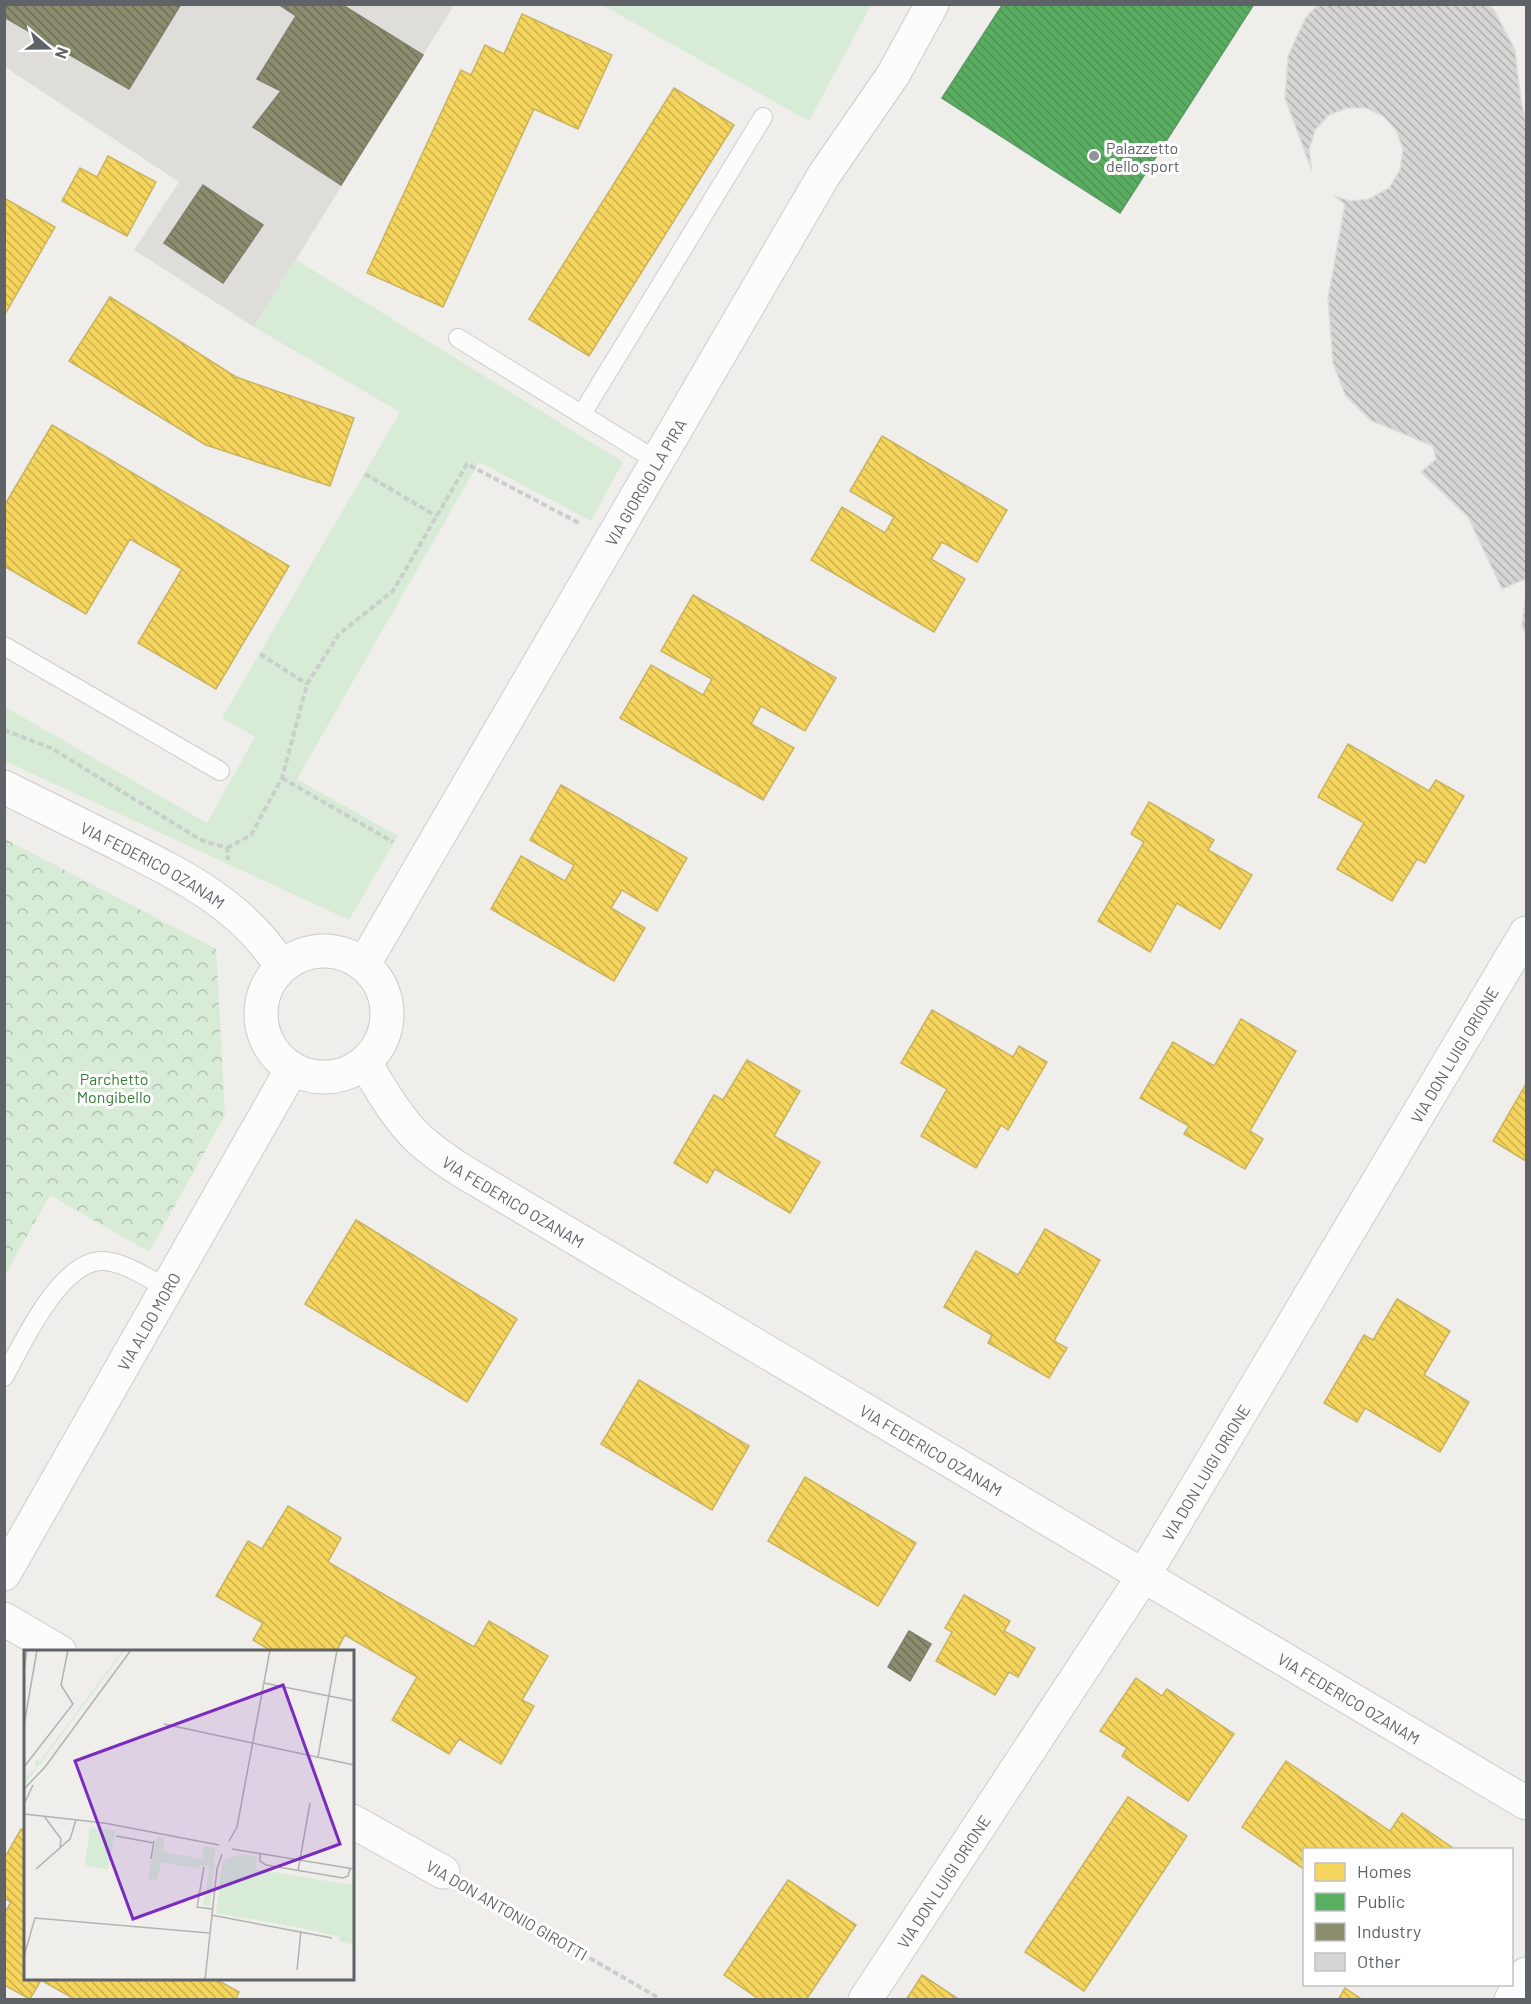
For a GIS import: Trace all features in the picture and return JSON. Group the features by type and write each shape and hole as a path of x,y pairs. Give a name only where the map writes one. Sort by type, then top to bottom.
{"street":[{"name":"VIA GIORGIO LA PIRA","path":"364,964 807,203 848,138 893,75 932,4"},
{"name":"VIA FEDERICO OZANAM","path":"4,787 147,858 213,896 251,926 282,966"},
{"name":"VIA DON LUIGI ORIONE","path":"865,2000 1144,1575 1527,933"},
{"path":"331,950 349,955 364,964 376,978 384,995 388,1014 385,1032 377,1049 365,1063 348,1073 329,1077 310,1076 292,1069 276,1056 266,1039 261,1020 261,1000 269,982 282,966 296,956 313,951 331,950"},
{"name":"VIA FEDERICO OZANAM","path":"365,1063 390,1103 419,1139 464,1172 1527,1803"},
{"name":"VIA ALDO MORO","path":"4,1574 292,1069"},
{"path":"4,1619 57,1650"},
{"name":"VIA DON ANTONIO GIROTTI","path":"354,1822 442,1872"},
{"path":"1511,2000 1527,1974"}],"lane":[{"path":"582,414 763,117"},
{"path":"458,338 657,460"},
{"path":"4,646 220,771"},
{"path":"4,1377 56,1289 80,1269 101,1261 114,1263 167,1288"}],"path":[{"path":"4,730 51,748 201,840 227,848 251,835 282,778 307,684 339,634 393,591 467,464 611,540"},
{"path":"365,474 436,516"},
{"path":"260,654 307,684"},
{"path":"282,778 424,859"},
{"path":"213,896 229,867 227,848"},
{"name":"VIA DON ANTONIO GIROTTI","path":"442,1872 662,2000"}],"shaded area":[{"path":"4,5 454,5 254,327 134,250 179,182 5,67"}],"green space":[{"path":"602,5 871,5 809,121"},
{"path":"295,259 623,462 591,521 479,462 297,779 398,836 349,920 5,761 5,707 207,823 255,737 222,718 400,412 254,327"},
{"name":"Parchetto Mongibello","path":"5,839 216,949 225,1115 149,1252 50,1195 5,1275"}],"building: Homes":[{"path":"522,14 612,55 578,129 534,109 443,307 367,273 461,70 471,75 485,45 504,54"},
{"path":"674,88 734,125 589,356 529,319"},
{"path":"108,156 156,182 127,236 62,201 80,168 97,177"},
{"path":"4,198 55,227 4,316"},
{"path":"110,297 236,377 354,418 330,486 206,445 69,361"},
{"path":"52,425 289,566 216,689 138,643 182,569 130,539 86,614 4,566 4,506"},
{"path":"882,436 1007,510 977,562 942,542 931,559 965,579 934,632 811,560 842,507 885,533 894,517 850,491"},
{"path":"693,595 836,678 805,731 761,706 751,724 794,748 763,800 620,718 651,665 703,695 712,679 661,651"},
{"path":"1348,744 1429,791 1436,780 1464,796 1425,863 1417,859 1392,901 1337,869 1364,823 1318,797"},
{"path":"561,785 687,858 657,911 622,890 611,908 645,928 614,981 491,909 521,856 565,881 574,865 530,840"},
{"path":"1149,802 1214,840 1208,850 1252,875 1220,929 1177,903 1150,952 1098,921 1144,842 1131,834"},
{"path":"932,1010 1013,1057 1019,1046 1047,1062 1008,1130 1001,1125 976,1168 921,1136 947,1089 901,1063"},
{"path":"1241,1019 1296,1051 1250,1131 1263,1139 1245,1169 1184,1134 1189,1126 1140,1098 1173,1042 1214,1066"},
{"path":"747,1060 800,1091 774,1136 820,1162 790,1213 715,1169 707,1183 674,1163 714,1095 723,1100"},
{"path":"1526,1084 1526,1161 1493,1141"},
{"path":"356,1220 517,1319 467,1402 305,1304"},
{"path":"1045,1229 1100,1260 1054,1341 1067,1348 1049,1378 988,1343 992,1335 944,1307 976,1251 1018,1275"},
{"path":"1397,1299 1450,1331 1424,1375 1469,1402 1440,1452 1365,1408 1357,1422 1324,1403 1364,1335 1373,1340"},
{"path":"639,1380 749,1446 712,1510 601,1444"},
{"path":"805,1477 916,1543 878,1606 768,1541"},
{"path":"288,1506 341,1538 328,1562 474,1647 489,1621 548,1656 522,1700 534,1706 501,1764 459,1739 449,1754 392,1720 417,1677 345,1635 337,1650 270,1650 253,1640 263,1623 216,1596 248,1541 262,1549"},
{"path":"964,1595 1010,1621 1004,1631 1035,1648 1018,1677 1009,1672 995,1695 936,1661 952,1632 945,1628"},
{"path":"1136,1678 1162,1696 1167,1689 1234,1734 1188,1801 1122,1756 1127,1748 1100,1731"},
{"path":"1286,1761 1390,1831 1402,1813 1453,1848 1303,1848 1303,1868 1242,1827"},
{"path":"1128,1797 1187,1836 1084,1991 1025,1952"},
{"path":"21,1829 24,1830 24,1980 41,1980 30,1999 4,1985 4,1914 11,1902 4,1898 4,1859"},
{"path":"788,1880 856,1925 806,2000 760,2000 724,1975"},
{"path":"922,1975 960,2000 906,2000"},
{"path":"41,1980 170,1980 173,1982 174,1980 218,1980 239,1992 235,2000 76,2000"},
{"path":"1345,1988 1363,2000 1338,2000"}],"building: Public":[{"name":"Palazzetto dello sport","path":"1003,4 1254,4 1120,213 942,98"}],"building: Industry":[{"path":"4,4 181,4 129,89 4,17"},
{"path":"278,4 341,4 423,55 341,185 253,127 281,91 257,79 296,16"},
{"path":"203,185 263,225 223,283 164,243"},
{"path":"909,1631 931,1644 910,1681 888,1667"}],"building: Other":[{"path":"1319,4 1487,4 1494,10 1515,50 1526,123 1526,592 1525,579 1502,589 1468,517 1421,472 1436,459 1433,446 1370,420 1345,395 1333,363 1328,298 1345,204 1334,196 1351,201 1369,199 1389,188 1400,170 1403,149 1396,130 1383,116 1366,108 1347,108 1329,115 1315,130 1309,150 1312,171 1285,98 1288,56 1306,17"},
{"path":"1526,592 1526,635 1522,626"}],"place":[{"name":"Palazzetto dello sport","path":"1094,156"}]}
